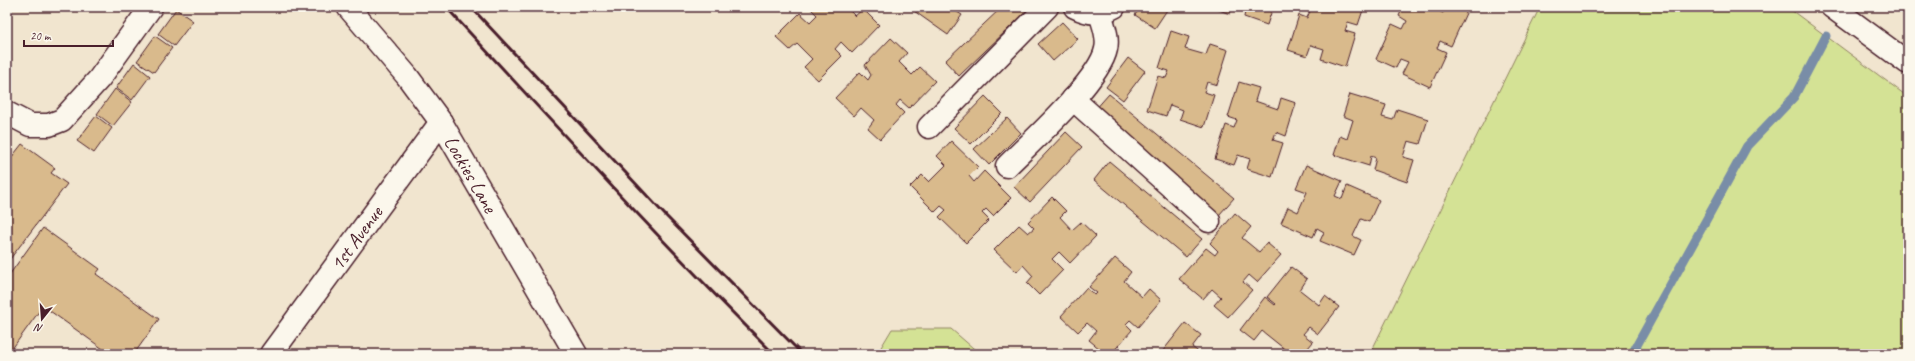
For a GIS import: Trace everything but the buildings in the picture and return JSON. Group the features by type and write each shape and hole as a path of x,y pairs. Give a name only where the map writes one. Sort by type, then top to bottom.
{"street":[{"path":"7,113 30,125 49,125 62,120 99,79 151,7"},
{"name":"Lockies Lane","path":"348,7 407,76 441,122 576,354"},
{"path":"929,127 1047,7"},
{"path":"1007,166 1073,100 1102,62 1107,40 1107,10 1085,12 1075,7"},
{"path":"1832,7 1908,63"},
{"path":"1073,100 1209,221"},
{"name":"1st Avenue","path":"271,354 441,122"}],"green space":[{"path":"1540,7 1787,7 1908,97 1908,354 1370,354"},
{"path":"892,329 951,329 980,354 877,354"}],"waterway":[{"path":"1632,354 1747,146 1794,97 1826,36"}],"railway":[{"path":"446,7 649,226 774,354"},
{"path":"471,7 666,216 802,354"}]}
